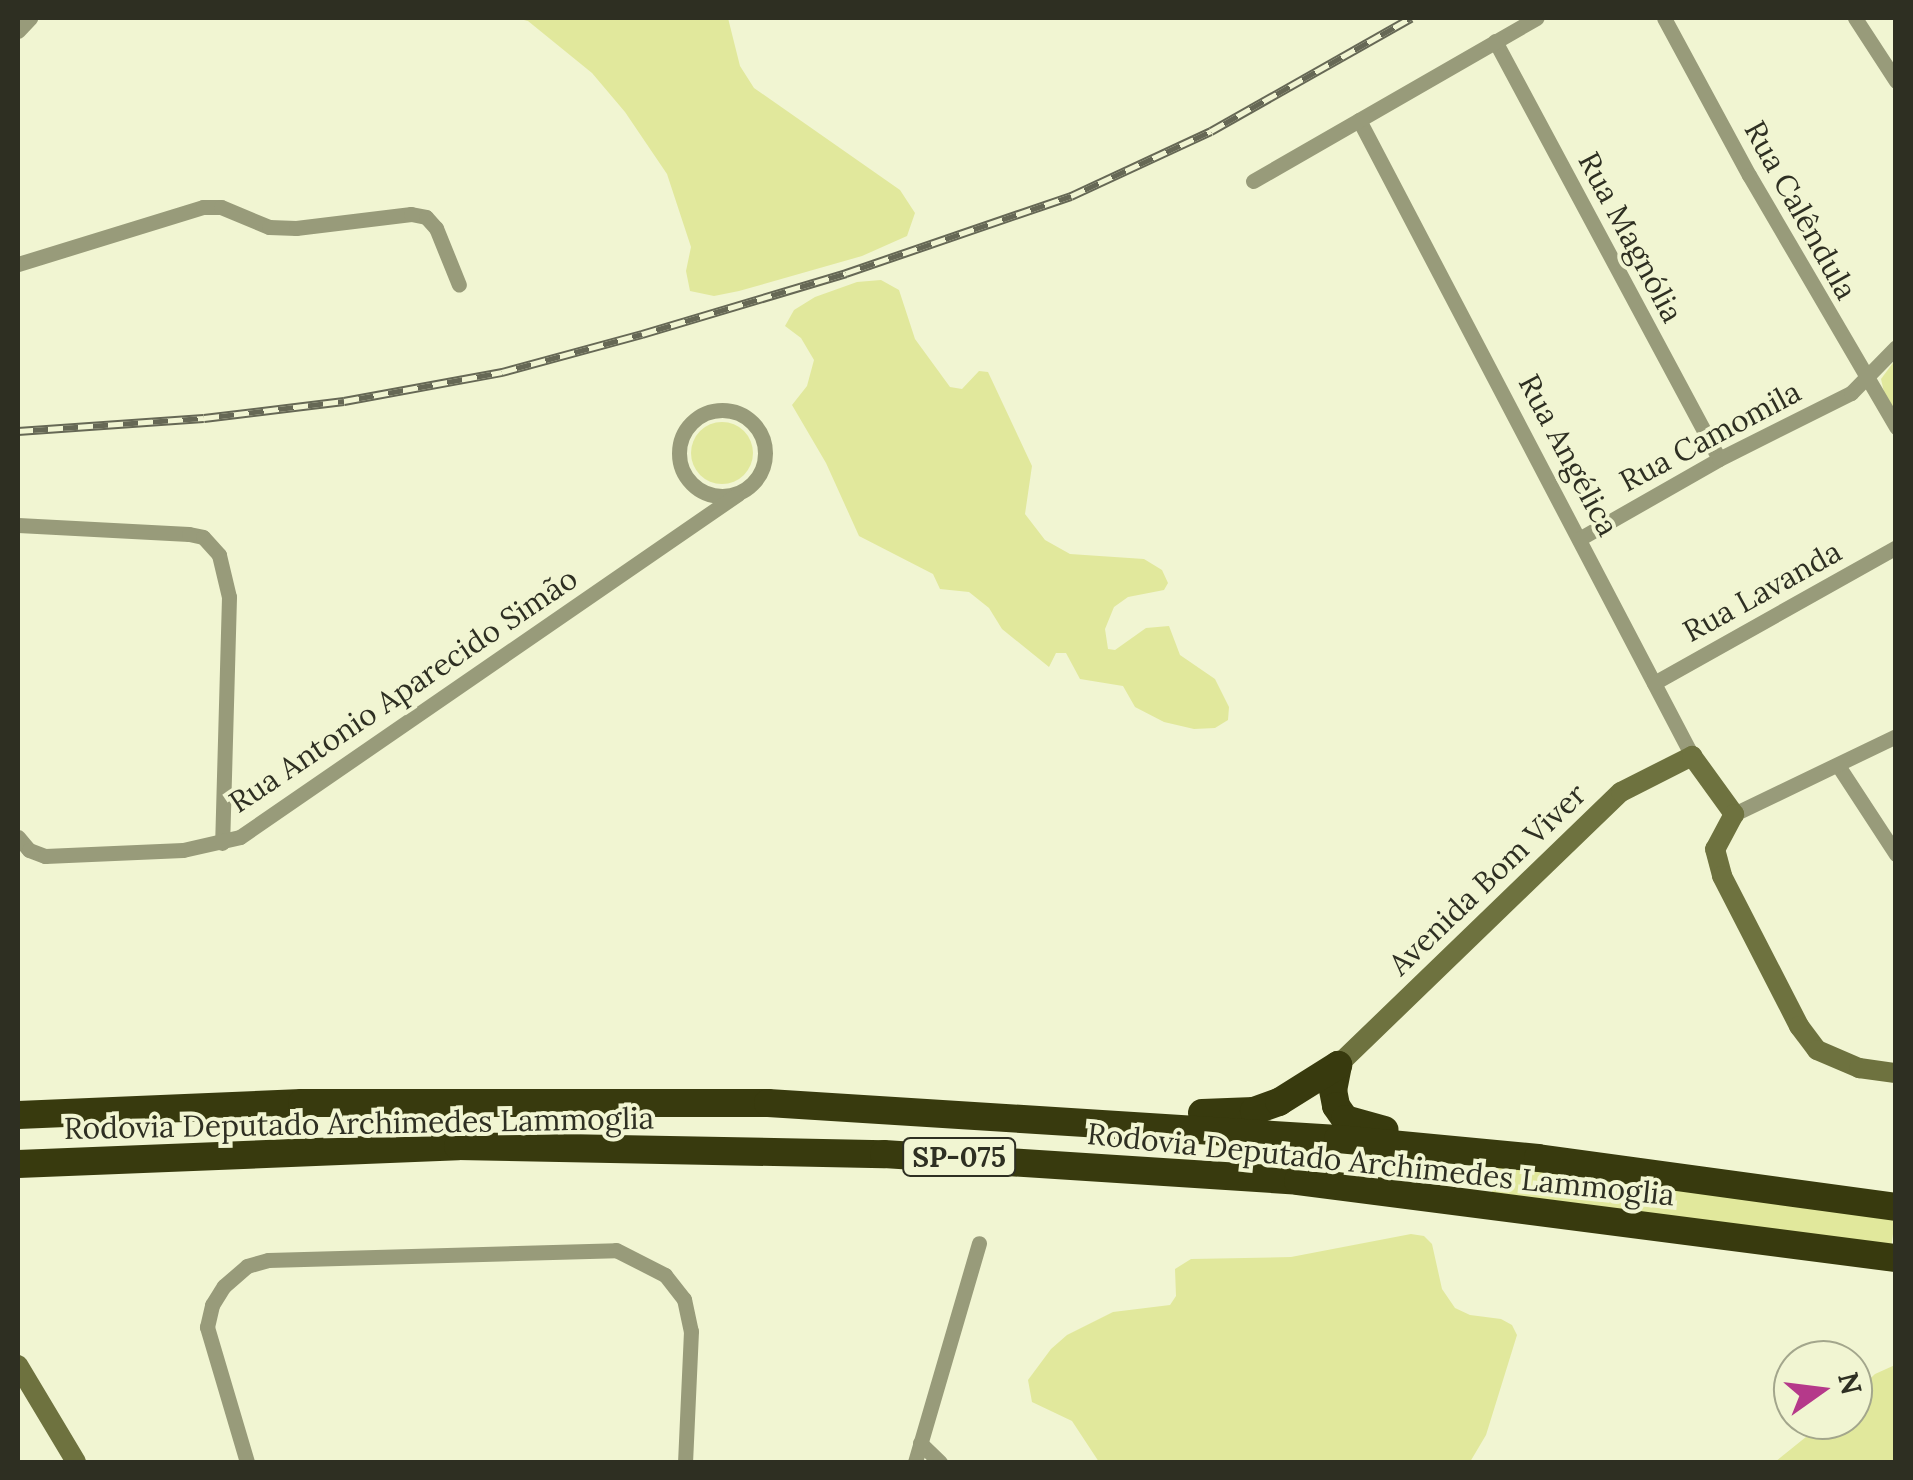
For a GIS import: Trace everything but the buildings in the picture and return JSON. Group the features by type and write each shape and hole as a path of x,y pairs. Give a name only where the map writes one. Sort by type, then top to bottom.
{"highway":[{"path":"1053,1118 1254,1111 1304,1089 1338,1065"},
{"path":"1338,1065 1333,1090 1336,1106 1357,1125 1496,1145 1538,1158"},
{"name":"Rodovia Deputado Archimedes Lammoglia","path":"18,1116 302,1103 768,1103 1053,1118 1538,1158 1896,1207"},
{"name":"Rodovia Deputado Archimedes Lammoglia","path":"18,1164 458,1146 884,1154 1298,1181 1896,1258"}],"street":[{"path":"18,31 30,18"},
{"path":"1253,181 1537,18"},
{"name":"Rua Calêndula","path":"1664,18 1865,379 1896,427"},
{"path":"1855,18 1895,78"},
{"name":"Rua Magnólia","path":"1495,41 1718,459"},
{"name":"Rua Angélica","path":"1358,120 1692,756 1734,814"},
{"path":"18,264 203,207 221,206 268,227 296,228 411,214 426,217 436,228 459,285"},
{"name":"Rua Camomila","path":"1579,539 1718,459 1852,393 1896,347"},
{"name":"Rua Antonio Aparecido Simão","path":"18,838 29,850 45,856 183,850 222,843 258,828 738,494 760,476 765,450 754,424 729,410 700,416 682,438 681,467 699,490"},
{"path":"686,528 699,490 711,496 738,494"},
{"path":"18,525 189,534 203,537 219,555 229,597 222,843"},
{"name":"Rua Lavanda","path":"1654,682 1896,548"},
{"path":"1896,736 1734,814 1715,849 1722,876 1799,1026 1818,1050 1858,1068 1896,1073"},
{"name":"Avenida Bom Viver","path":"1338,1065 1621,792 1692,756"},
{"path":"1838,767 1896,854"},
{"path":"914,1462 979,1243"},
{"path":"247,1462 207,1328 212,1306 224,1286 247,1266 268,1260 616,1250 664,1275 684,1299 691,1331 685,1462"},
{"path":"18,1365 76,1462"},
{"path":"920,1442 940,1462"}],"green space":[{"path":"516,18 728,18 740,66 754,88 900,190 915,213 907,236 862,256 739,291 714,296 690,291 686,271 691,247 667,174 625,112 592,73 528,21"},
{"path":"881,280 899,290 915,339 950,387 962,389 979,371 988,372 1032,466 1025,514 1045,540 1070,554 1144,559 1162,570 1168,583 1164,590 1128,597 1114,607 1105,629 1108,649 1115,650 1146,628 1169,626 1180,655 1215,679 1229,707 1228,720 1215,728 1194,729 1164,722 1135,707 1123,686 1080,679 1066,653 1056,653 1049,667 1002,629 989,608 969,592 940,589 933,574 859,536 826,463 792,405 807,386 814,360 801,338 785,326 794,310 815,297 857,282"},
{"path":"1895,360 1895,406 1888,410 1881,379"},
{"path":"722,422 744,431 753,453 744,475 722,484 700,475 691,453 700,431"},
{"path":"1496,1163 1895,1219 1891,1251 1492,1195"},
{"path":"1411,1234 1424,1236 1432,1244 1442,1289 1455,1308 1470,1315 1501,1319 1512,1325 1517,1335 1486,1435 1470,1462 1099,1462 1072,1421 1032,1402 1028,1380 1051,1349 1067,1335 1113,1312 1170,1305 1176,1296 1175,1269 1191,1259 1291,1257"},
{"path":"1895,1365 1895,1462 1775,1462 1802,1440 1873,1440 1875,1374"}],"railway":[{"path":"18,431 204,418 344,401 502,372 642,334 846,273 1071,196 1211,131 1411,18"}]}
